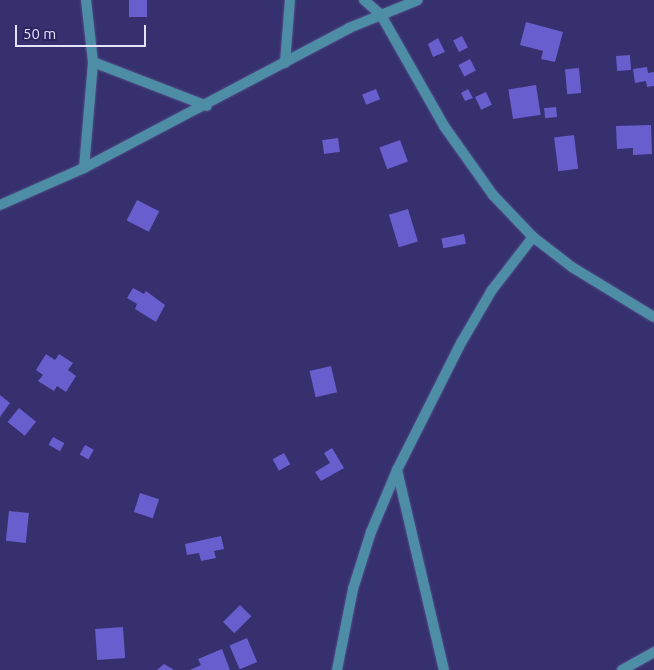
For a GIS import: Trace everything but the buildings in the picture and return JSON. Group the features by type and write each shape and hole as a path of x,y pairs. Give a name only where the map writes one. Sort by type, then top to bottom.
{"street":[{"path":"84,168 93,62 86,0"},
{"path":"285,63 290,0"},
{"path":"364,0 381,15 444,126 494,195 532,237 572,267 654,317"},
{"path":"0,205 84,168 207,106 285,63 381,15 418,0"},
{"path":"93,62 207,106"},
{"path":"337,670 353,589 370,532 397,470 461,343 492,290 532,237"},
{"path":"397,470 444,670"},
{"path":"622,670 654,652"}]}
